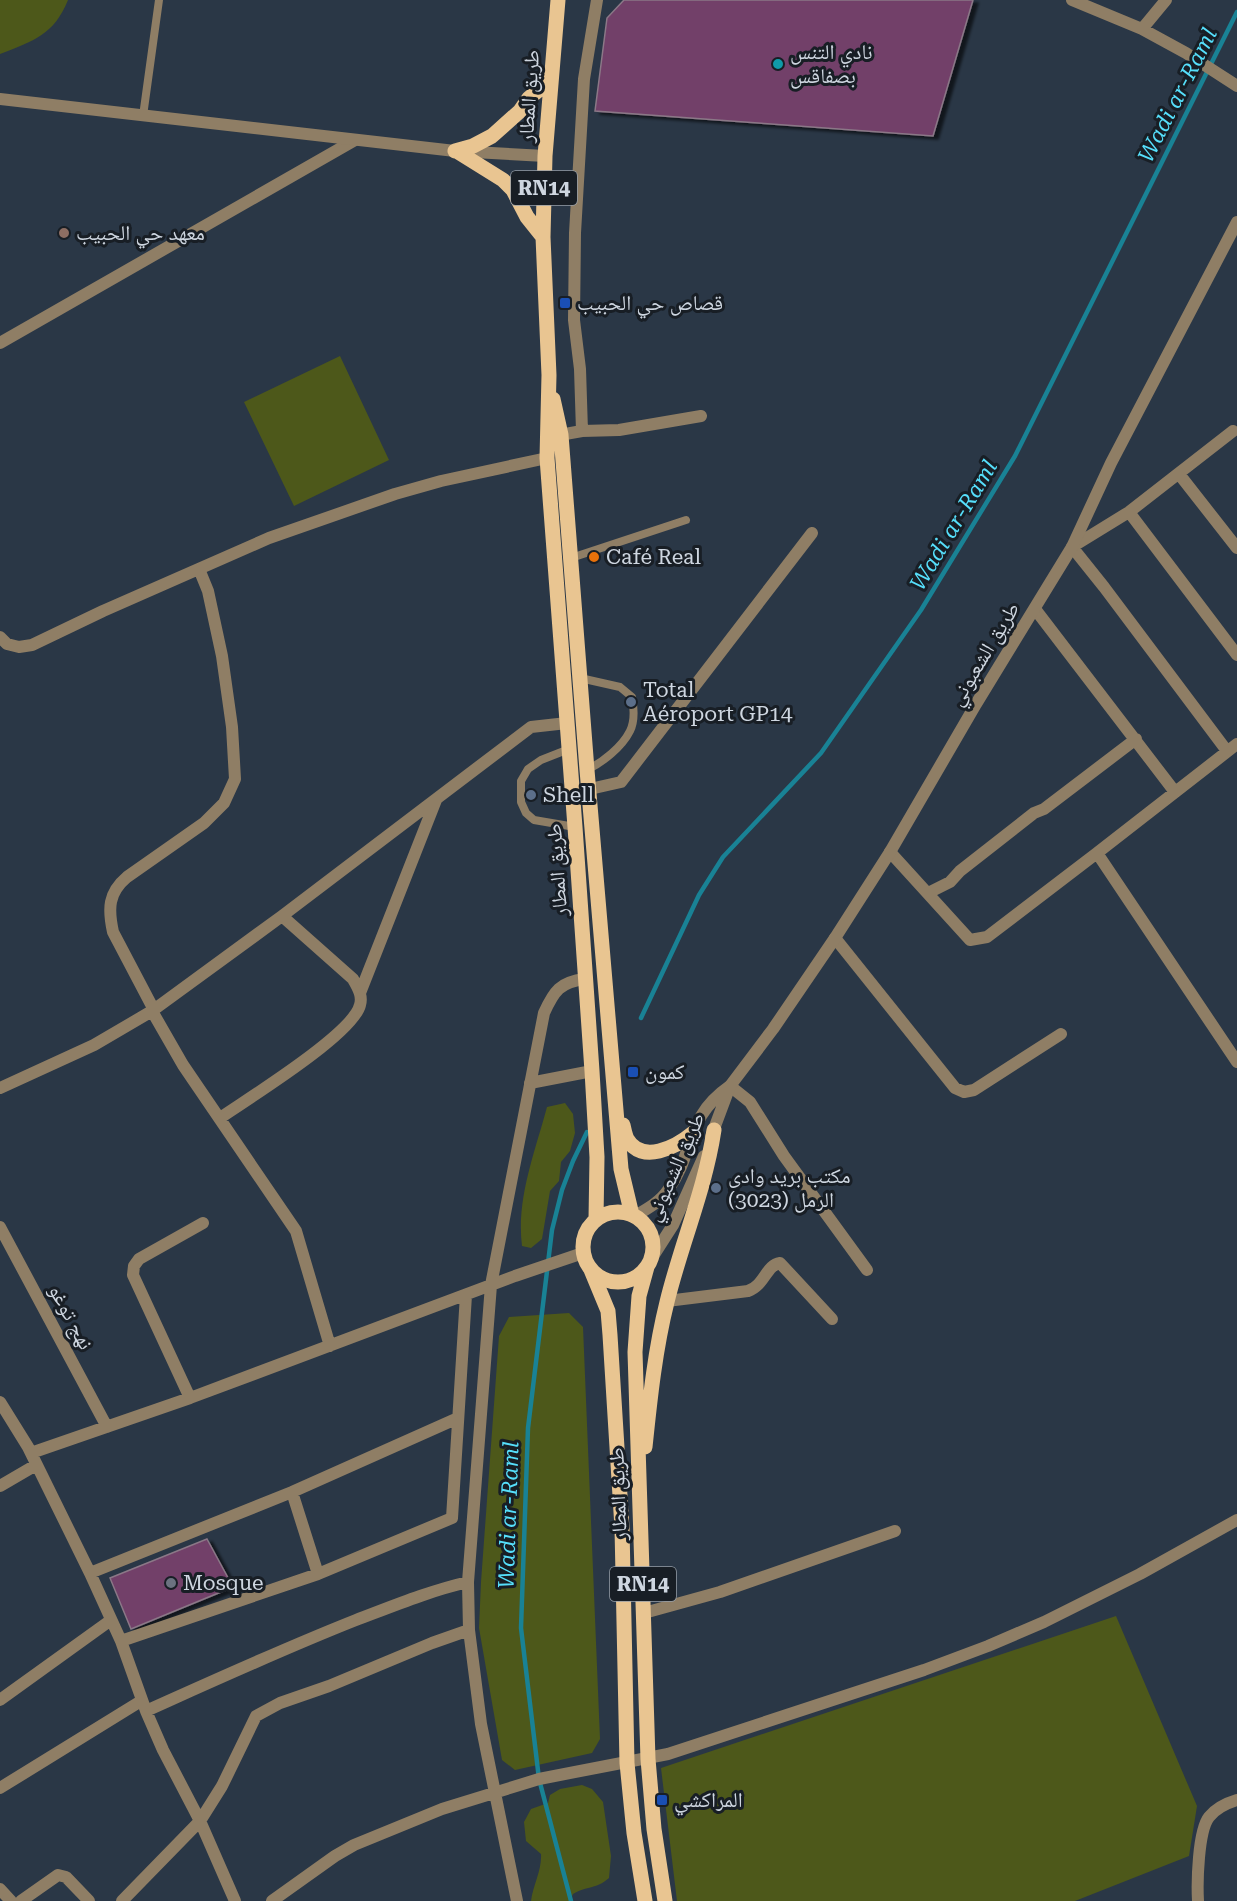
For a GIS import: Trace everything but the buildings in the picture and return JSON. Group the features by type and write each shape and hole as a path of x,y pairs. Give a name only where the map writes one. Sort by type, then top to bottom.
{"main road":[{"name":"طريق المطار","path":"558,0 545,156 543,237 549,375 554,436 571,558 621,1169 634,1215"},
{"path":"456,152 492,136 520,111 529,98 550,81"},
{"path":"456,152 503,180 513,190 527,217 543,237"},
{"name":"طريق المطار","path":"554,436 547,458 592,1071 597,1157 596,1219"},
{"path":"616,1104 627,1139 644,1151 664,1150 693,1133"},
{"path":"640,1528 651,1392 667,1301 705,1178 714,1130"},
{"path":"596,1219 614,1212 634,1215"},
{"name":"RN14","path":"634,1215 645,1224 651,1236 653,1249 649,1264"},
{"name":"RN14","path":"591,1270 583,1253 585,1234 596,1219"},
{"name":"طريق المطار","path":"649,1264 639,1296 634,1352 648,1759 654,1829 665,1901"},
{"path":"591,1270 599,1277 620,1282 640,1275 649,1264"},
{"name":"طريق المطار","path":"591,1270 608,1311 622,1527 627,1763 634,1833 645,1901"}],"street":[{"path":"582,431 580,369 574,320 575,233 584,79 597,0"},
{"path":"1072,0 1142,29 1186,53 1232,83"},
{"path":"1142,29 1166,0"},
{"path":"0,99 456,152 545,156"},
{"path":"0,343 355,140"},
{"name":"طريق الشعبوني","path":"634,1215 658,1201 667,1192 681,1167 693,1133 706,1107 730,1086 773,1029 890,852 1071,547 1111,463 1237,222"},
{"path":"554,436 582,431 619,430 701,416"},
{"path":"890,852 970,940 987,937 1232,748 1071,547 1129,512 1236,432"},
{"path":"2,644 32,645 102,611 269,538 395,494 547,458"},
{"path":"1179,474 1237,548"},
{"path":"1129,512 1237,655"},
{"path":"572,792 621,782 812,532"},
{"path":"199,569 208,591 222,656 232,727 235,779 224,803 204,823 116,886 112,894 110,919 113,932 183,1065 296,1231 330,1346"},
{"path":"1035,609 1175,792"},
{"path":"0,1088 94,1046 153,1011 531,727 567,723"},
{"path":"928,893 950,882 1026,819 1044,809 1136,739"},
{"path":"360,993 436,799"},
{"path":"1097,853 1237,1062"},
{"path":"220,1118 337,1036 353,1018 361,1004 360,993 353,978 282,916"},
{"path":"835,938 956,1088 964,1092 974,1090 993,1079 1061,1034"},
{"path":"517,1901 481,1724 470,1630 468,1582 472,1520 491,1286 542,1022 552,996 560,987 571,981 585,979"},
{"path":"530,1083 592,1071"},
{"path":"730,1086 750,1102 784,1156 867,1270"},
{"name":"طريق الشعبوني","path":"649,1264 683,1205 730,1086"},
{"path":"190,1398 133,1275 134,1266 139,1258 203,1223"},
{"name":"نهج توغو","path":"0,1227 107,1427"},
{"path":"31,1453 190,1398 466,1294 583,1253"},
{"path":"667,1301 748,1291 756,1288 773,1266 780,1263 832,1319"},
{"path":"453,1518 466,1294"},
{"path":"0,1402 31,1453 90,1573 121,1641 143,1706 200,1821 235,1901"},
{"path":"90,1573 292,1492 458,1418"},
{"path":"0,1486 36,1465"},
{"path":"292,1492 318,1574"},
{"path":"121,1641 318,1574 453,1518 472,1520"},
{"path":"272,1901 335,1856 395,1827 494,1792 539,1779 668,1754 902,1677 988,1646 1044,1622 1140,1574 1237,1520"},
{"path":"644,1613 720,1592 895,1531"},
{"path":"0,1788 143,1706 436,1589 468,1582"},
{"path":"0,1700 111,1620"},
{"path":"122,1901 200,1821 232,1767 251,1722 261,1712 470,1630"},
{"path":"1198,1901 1197,1877 1206,1821 1219,1808 1237,1800"},
{"path":"21,1901 58,1875 66,1877 89,1901"},
{"path":"0,1889 11,1901"}],"lane":[{"path":"143,116 159,0"},
{"path":"571,558 686,520"},
{"path":"580,678 620,687 632,698 634,710 630,730 619,746 587,770"},
{"path":"569,748 528,769 520,781 521,802 526,813 534,820 575,827"}],"green space":[{"path":"0,0 68,0 49,29 32,40 0,54"},
{"path":"340,356 389,460 294,506 244,402"},
{"path":"565,1103 573,1114 575,1133 570,1151 561,1162 559,1181 550,1191 542,1239 531,1248 522,1246 524,1193 547,1107"},
{"path":"569,1313 583,1327 600,1739 592,1753 515,1770 502,1760 479,1628 499,1336 509,1317"},
{"path":"1116,1616 1197,1806 1189,1856 1075,1901 677,1901 661,1768"},
{"path":"582,1785 592,1789 603,1802 611,1856 609,1878 600,1884 573,1894 570,1901 531,1901 541,1854 526,1841 524,1822 531,1809 548,1803 550,1795 560,1789"}],"waterway":[{"name":"Wadi ar-Raml","path":"641,1018 699,895 723,857 821,753 921,610 1015,456 1237,12"},
{"name":"Wadi ar-Raml","path":"571,1901 539,1779 521,1628 528,1428 552,1230 562,1190 587,1132"}],"place":[{"name":"نادي التنس بصفاقس","path":"778,64"},
{"name":"معهد حي الحبيب","path":"64,233"},
{"name":"قصاص حي الحبيب","path":"565,303"},
{"name":"Café Real","path":"594,557"},
{"name":"Total Aéroport GP14","path":"631,702"},
{"name":"Shell","path":"531,795"},
{"name":"كمون","path":"633,1072"},
{"name":"مكتب بريد وادي الرمل (3023)","path":"716,1188"},
{"name":"Mosque","path":"171,1583"},
{"name":"المراكشي","path":"662,1800"}]}
